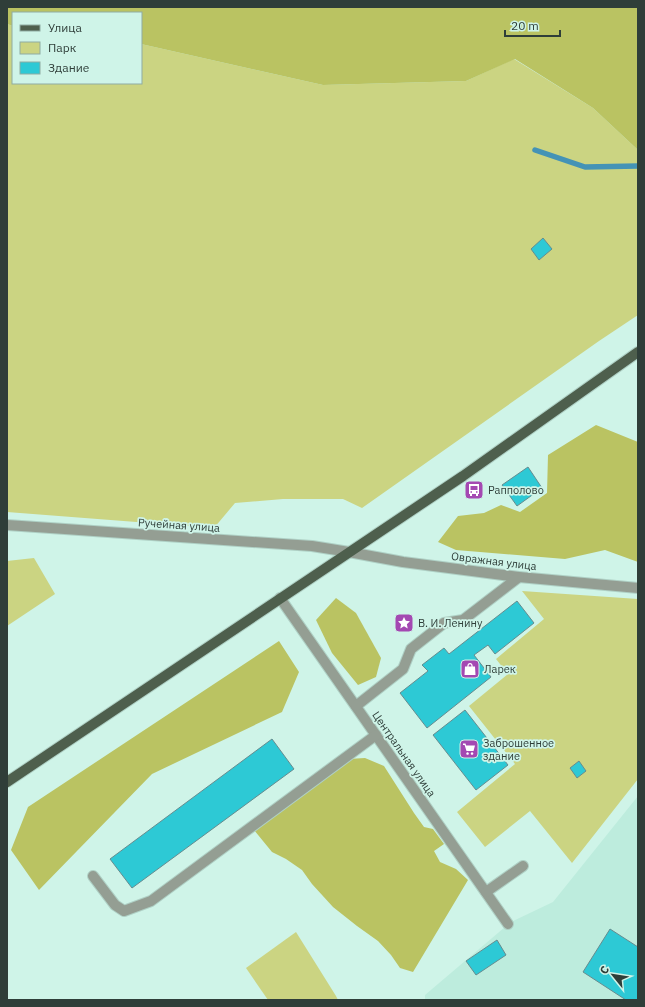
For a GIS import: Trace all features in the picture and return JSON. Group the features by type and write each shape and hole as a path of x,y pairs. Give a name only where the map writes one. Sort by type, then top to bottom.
{"main road":[{"path":"7,782 463,476 638,352"}],"street":[{"name":"Ручейная улица","path":"7,525 312,546 348,552"},
{"name":"Овражная улица","path":"348,552 403,562 519,577 638,588"},
{"path":"356,706 403,669 411,649 422,640 444,623 463,620 519,577"},
{"name":"Центральная улица","path":"280,598 508,924"},
{"path":"93,876 115,905 124,911 152,901 376,735"},
{"path":"486,892 524,866"}],"shaded area":[{"path":"638,796 638,1000 425,1000 425,995 511,922 553,902"}],"green space":[{"path":"7,7 638,7 638,150 593,108 515,59 466,81 323,85 142,44 142,12 12,12 12,26 7,24"},
{"path":"7,24 12,26 12,84 142,84 142,44 323,85 466,81 514,59 593,108 638,150 638,315 362,508 343,499 283,499 235,503 214,528 7,512"},
{"path":"596,425 638,442 638,562 605,550 565,559 456,550 438,542 458,516 484,513 501,505 520,512 547,493 548,455"},
{"path":"34,558 55,594 7,626 7,561"},
{"path":"522,591 638,599 638,779 572,863 530,811 485,847 457,812 515,764 469,706 508,674 496,659 544,619"},
{"path":"336,598 356,613 381,658 376,677 358,685 332,653 316,620"},
{"path":"279,641 299,672 282,712 152,774 39,890 11,850 28,807"},
{"path":"365,758 384,766 424,827 433,829 444,844 434,851 440,862 456,869 468,880 413,972 400,968 391,955 378,941 333,907 312,884 302,870 286,859 272,852 254,830 348,759"},
{"path":"296,932 338,1000 268,1000 246,968"}],"building":[{"path":"543,238 552,249 539,260 531,249"},
{"path":"528,467 542,488 517,506 502,485"},
{"path":"517,601 534,623 495,654 488,645 474,655 491,677 427,728 400,693 428,671 422,665 444,648 449,654"},
{"name":"Заброшенное здание","path":"465,710 508,765 476,790 433,735"},
{"path":"272,739 294,769 132,888 110,859"},
{"path":"579,761 586,771 577,778 570,768"},
{"path":"610,929 638,947 638,1000 626,1000 583,972"},
{"path":"497,940 506,955 476,975 466,961"}],"waterway":[{"path":"535,150 585,167 638,166"}],"place":[{"name":"Рапполово","path":"474,490"},
{"name":"В. И. Ленину","path":"404,623"},
{"name":"Ларек","path":"470,669"},
{"name":"Заброшенное здание","path":"469,749"}]}
